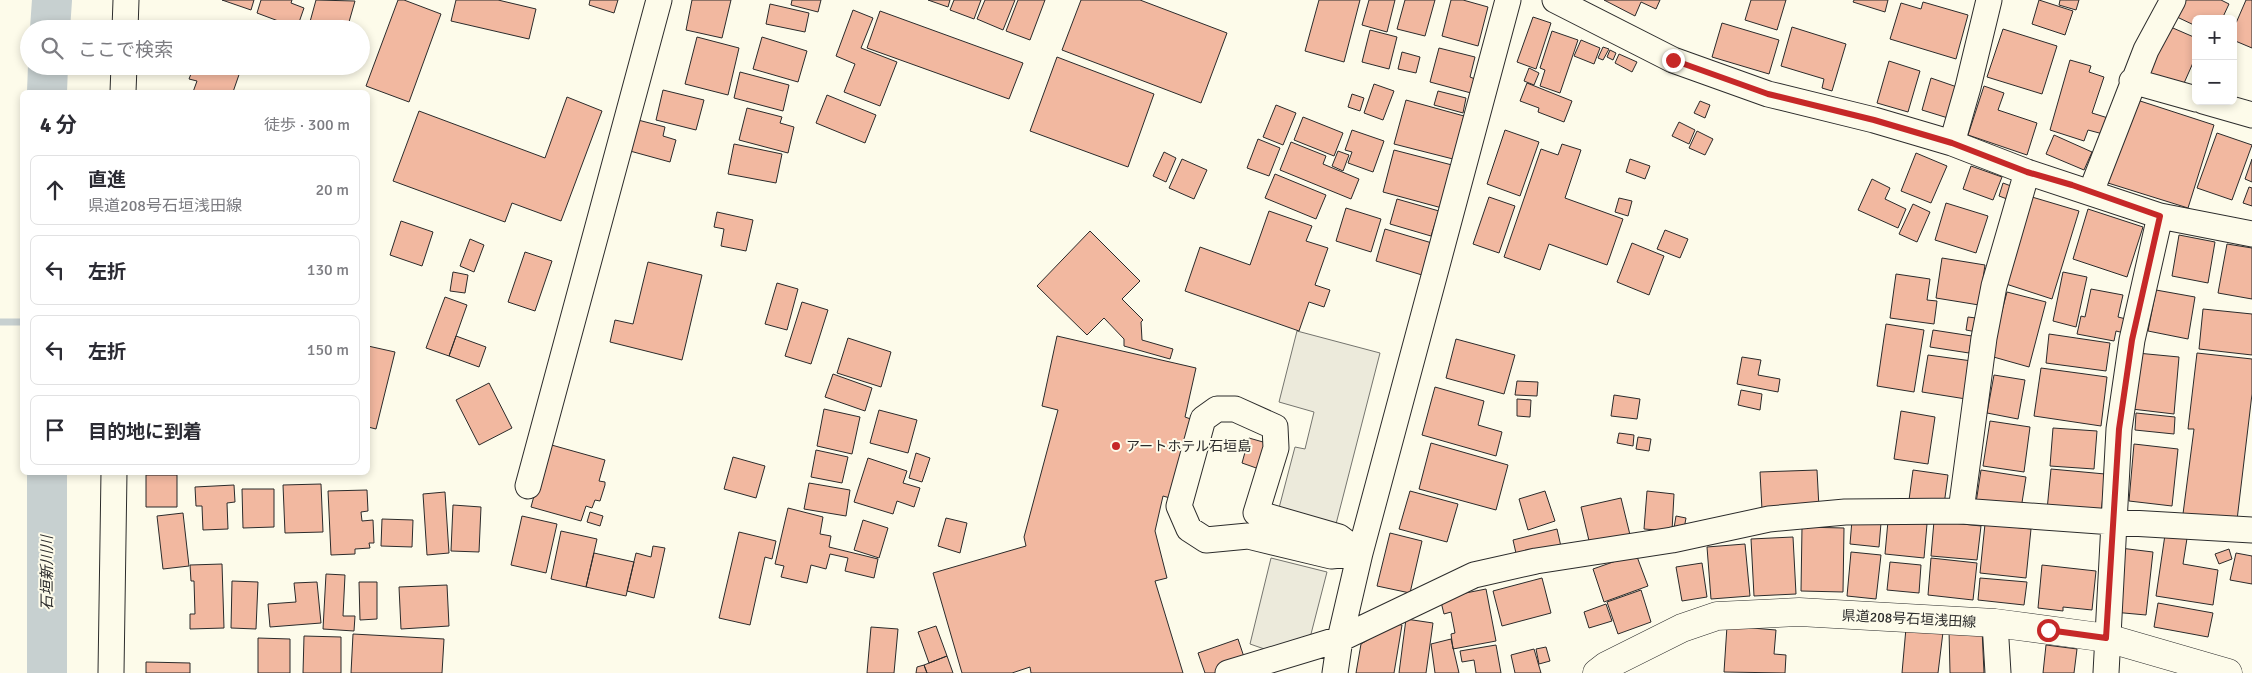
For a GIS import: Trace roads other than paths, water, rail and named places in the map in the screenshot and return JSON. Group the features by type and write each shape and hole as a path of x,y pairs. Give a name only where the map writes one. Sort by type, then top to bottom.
{"main road":[{"name":"県道208号石垣浅田線","path":"1597,673 1613,662 1674,631 1717,616 1799,612 1995,624 2106,638 2228,673"}],"street":[{"path":"125,20 126,0"},
{"path":"528,486 659,0"},
{"path":"1335,673 1340,639 1360,553 1508,0"},
{"path":"1555,0 1673,60 1759,91 1874,120 1952,143 2027,172 2160,216 2252,234"},
{"path":"1952,143 1968,88 1988,0"},
{"path":"2091,192 2132,81 2172,0"},
{"path":"123,90 124,75"},
{"path":"2132,81 2192,98"},
{"path":"2224,105 2250,110"},
{"path":"1961,510 1984,338 1994,286 2027,172"},
{"path":"2106,673 2106,638 2119,429 2132,340 2160,216"},
{"path":"1252,524 1276,448 1276,427 1235,409 1217,409 1203,419 1179,506 1188,529 1206,540 1252,524 1331,556 1360,553"},
{"path":"111,673 114,475"},
{"path":"1228,673 1340,639 1474,574 1536,561 1672,540 1769,519 1845,512 1961,510 2113,522 2252,530"},
{"path":"1995,624 1998,673"}],"waterway":[{"name":"石垣新川川","path":"51,20 52,0"},
{"name":"石垣新川川","path":"47,90 48,75"},
{"path":"0,322 20,322"},
{"name":"石垣新川川","path":"47,475 47,673"}],"place":[{"name":"アートホテル石垣島","path":"1116,446"}]}
